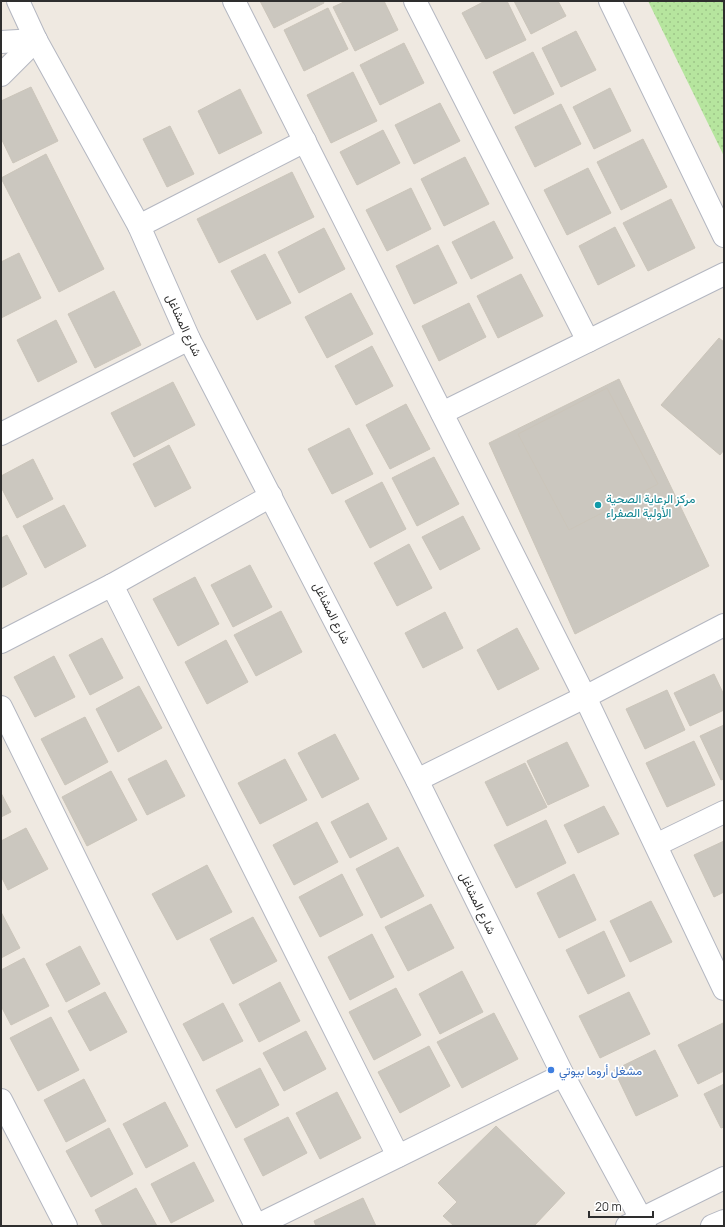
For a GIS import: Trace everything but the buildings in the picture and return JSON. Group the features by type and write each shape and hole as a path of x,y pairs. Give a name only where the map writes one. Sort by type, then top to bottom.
{"street":[{"name":"شارع المشاغل","path":"18,1 36,40 139,226 189,339 417,780 638,1223"},
{"path":"234,1 585,696 724,990"},
{"path":"415,1 588,341"},
{"path":"610,1 716,201 724,236"},
{"path":"1,42 36,40"},
{"path":"1,75 36,40"},
{"path":"139,226 305,141"},
{"path":"442,413 724,274"},
{"path":"2,430 189,339"},
{"path":"1,642 112,585 271,496"},
{"path":"112,585 398,1156"},
{"path":"417,780 724,625"},
{"path":"1,707 256,1226 563,1075"},
{"path":"656,845 724,812"},
{"path":"1,1100 66,1226"},
{"path":"638,1223 724,1178"},
{"path":"712,1226 724,1221"}],"green space":[{"path":"648,1 724,1 724,154 723,154"}],"place":[{"name":"مركز الرعاية الصحية الأولية الصفراء","path":"598,505"},
{"name":"مشغل أروما بيوتي","path":"551,1070"}]}
